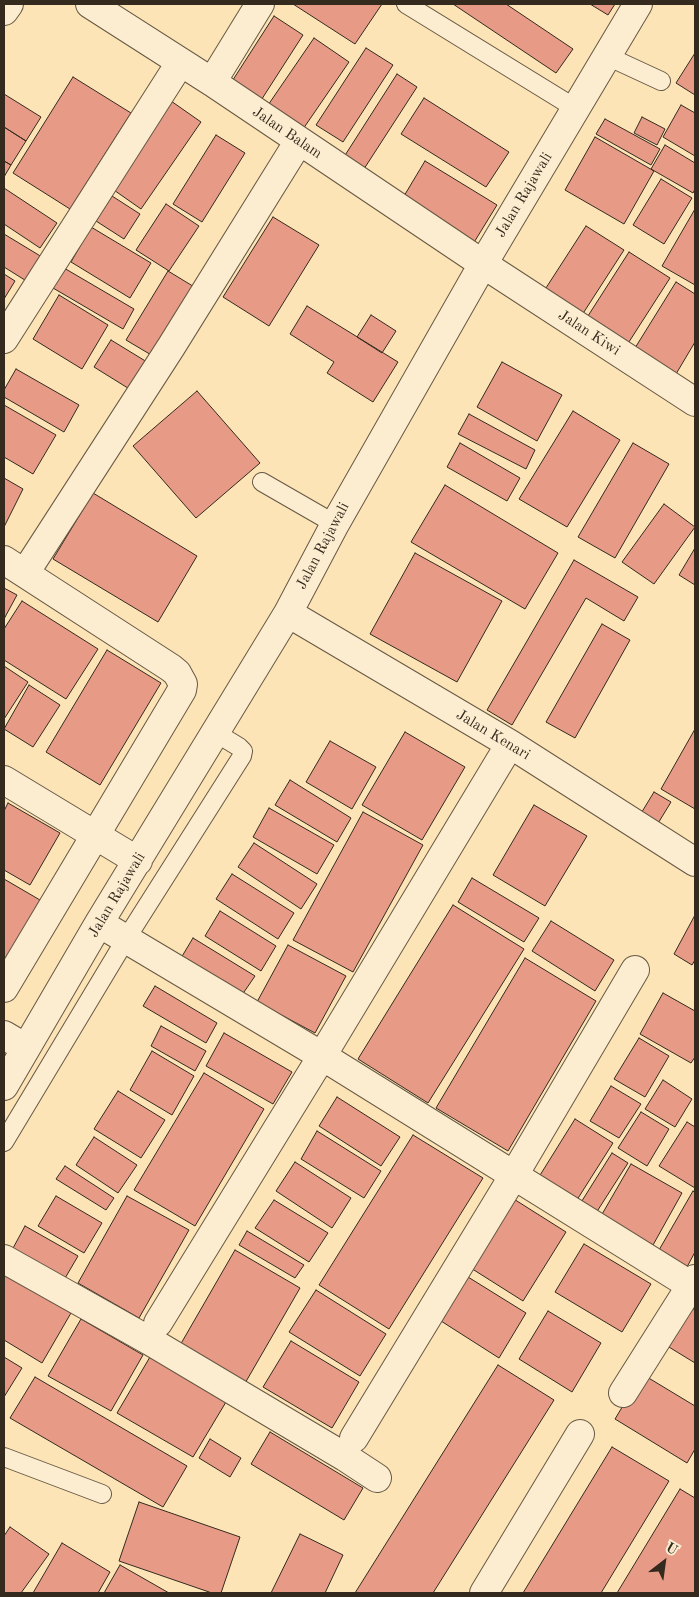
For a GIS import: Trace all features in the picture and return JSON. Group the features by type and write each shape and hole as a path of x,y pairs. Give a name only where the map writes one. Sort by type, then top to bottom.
{"street":[{"path":"4,11 9,4"},
{"name":"Jalan Balam","path":"90,4 212,82 483,264"},
{"path":"212,82 260,4"},
{"name":"Jalan Rajawali","path":"4,1086 15,1041 99,923 216,733 288,613 335,524 483,264 638,4"},
{"path":"4,339 180,63"},
{"path":"4,988 182,690 183,684 177,673 171,668 14,566 171,347 299,141"},
{"name":"Jalan Kiwi","path":"483,264 695,402"},
{"name":"Jalan Kenari","path":"288,613 510,744 695,862"},
{"path":"158,1323 510,744"},
{"path":"4,780 138,861"},
{"path":"99,923 322,1056 694,1284 623,1393"},
{"path":"354,1438 514,1175 635,970"},
{"path":"4,1259 159,1346 345,1457 376,1478"},
{"path":"484,1593 580,1434"}],"lane":[{"path":"406,4 575,108"},
{"path":"607,56 662,82"},
{"path":"262,482 335,524"},
{"path":"4,1142 126,939 242,756 243,751 239,747 216,733"},
{"path":"4,1457 102,1494"}],"building":[{"path":"293,4 382,4 355,44"},
{"path":"453,4 506,4 573,49 556,73"},
{"path":"590,4 615,4 608,15"},
{"path":"274,16 303,35 258,105 229,86"},
{"path":"314,38 349,62 301,132 266,108"},
{"path":"366,48 393,65 343,142 316,125"},
{"path":"695,53 695,95 676,83"},
{"path":"397,74 417,87 362,172 342,160"},
{"path":"73,77 131,113 70,209 13,173"},
{"path":"4,94 41,117 26,141 4,127"},
{"path":"424,98 509,152 486,187 401,134"},
{"path":"171,101 201,122 141,209 111,188"},
{"path":"681,105 695,113 695,156 663,137"},
{"path":"642,117 665,129 657,145 634,133"},
{"path":"605,119 660,149 651,165 596,134"},
{"path":"4,127 26,141 11,165 4,161"},
{"path":"216,135 245,153 202,222 173,204"},
{"path":"595,137 654,171 624,224 565,190"},
{"path":"665,145 695,163 695,189 693,193 651,169"},
{"path":"4,161 11,165 4,177"},
{"path":"425,161 497,205 473,244 401,201"},
{"path":"661,179 692,198 664,244 633,225"},
{"path":"4,188 57,223 40,248 4,224"},
{"path":"112,196 140,214 124,239 96,221"},
{"path":"166,204 199,226 169,271 136,250"},
{"path":"695,209 695,285 662,266"},
{"path":"273,217 319,245 269,326 223,297"},
{"path":"586,226 624,250 582,315 544,291"},
{"path":"91,227 151,263 130,298 71,262"},
{"path":"4,234 42,257 28,282 4,267"},
{"path":"629,252 670,278 627,345 586,319"},
{"path":"64,268 134,309 123,329 53,288"},
{"path":"168,271 196,288 153,356 126,340"},
{"path":"4,274 15,281 4,299"},
{"path":"676,282 695,294 695,342 676,374 635,348"},
{"path":"59,295 108,325 82,369 33,339"},
{"path":"307,306 398,362 373,402 327,373 334,362 290,334"},
{"path":"371,315 396,331 382,353 357,337"},
{"path":"111,340 147,362 131,390 94,367"},
{"path":"502,362 562,395 537,441 477,407"},
{"path":"16,369 79,405 64,432 4,397 4,390"},
{"path":"197,391 260,463 196,518 133,446"},
{"path":"4,405 56,435 33,474 4,457"},
{"path":"573,411 620,440 567,527 519,499"},
{"path":"469,414 535,450 526,469 458,434"},
{"path":"460,443 520,478 507,501 447,467"},
{"path":"633,443 669,464 615,558 578,537"},
{"path":"4,478 23,489 4,527"},
{"path":"445,485 558,553 525,609 411,542"},
{"path":"93,493 197,556 158,622 53,559"},
{"path":"664,504 695,527 654,584 622,562"},
{"path":"695,548 695,585 679,575"},
{"path":"415,553 502,601 457,682 370,634"},
{"path":"574,560 638,597 624,621 586,598 512,725 487,710"},
{"path":"4,588 17,595 4,619"},
{"path":"22,601 98,649 66,699 4,660 4,629"},
{"path":"602,624 630,640 575,738 546,722"},
{"path":"107,650 161,683 100,785 46,752"},
{"path":"4,666 28,682 4,719"},
{"path":"29,685 60,705 33,747 4,729"},
{"path":"695,729 695,809 661,789"},
{"path":"405,732 465,767 422,840 362,805"},
{"path":"330,741 376,767 352,809 306,782"},
{"path":"290,780 351,818 337,842 275,805"},
{"path":"654,792 671,802 657,825 640,815"},
{"path":"8,803 60,833 30,885 4,870 4,811"},
{"path":"534,805 587,836 545,906 493,875"},
{"path":"269,808 334,845 317,874 253,837"},
{"path":"363,812 423,845 353,972 293,940"},
{"path":"254,843 317,884 301,909 238,867"},
{"path":"232,874 294,913 278,939 216,899"},
{"path":"472,878 539,918 524,942 458,902"},
{"path":"4,879 40,900 4,964"},
{"path":"453,905 524,949 428,1103 358,1059"},
{"path":"220,911 276,946 261,971 205,936"},
{"path":"695,915 695,960 692,965 674,954"},
{"path":"551,921 614,960 595,991 532,951"},
{"path":"193,938 255,976 242,995 181,958"},
{"path":"288,945 346,976 315,1033 257,1002"},
{"path":"525,958 596,1001 508,1151 436,1108"},
{"path":"155,986 217,1023 206,1043 143,1006"},
{"path":"663,993 695,1011 695,1057 691,1063 640,1034"},
{"path":"161,1026 206,1051 195,1071 151,1046"},
{"path":"224,1033 292,1072 273,1104 206,1066"},
{"path":"639,1038 669,1056 645,1097 614,1079"},
{"path":"152,1051 194,1076 172,1115 130,1090"},
{"path":"204,1073 264,1109 195,1226 134,1190"},
{"path":"663,1080 692,1099 675,1127 645,1109"},
{"path":"611,1086 641,1104 619,1138 590,1121"},
{"path":"118,1091 165,1120 141,1158 94,1129"},
{"path":"337,1097 400,1137 381,1166 319,1126"},
{"path":"641,1112 669,1129 647,1166 618,1148"},
{"path":"575,1119 613,1143 575,1203 537,1180"},
{"path":"687,1122 695,1127 695,1188 659,1166"},
{"path":"317,1131 381,1171 364,1198 301,1159"},
{"path":"413,1135 483,1178 389,1329 319,1285"},
{"path":"94,1137 137,1165 118,1193 76,1165"},
{"path":"612,1153 628,1163 596,1213 580,1204"},
{"path":"295,1162 351,1198 332,1228 276,1191"},
{"path":"631,1164 682,1193 653,1245 601,1216"},
{"path":"65,1166 114,1198 106,1210 56,1179"},
{"path":"693,1191 695,1193 695,1252 687,1267 659,1250"},
{"path":"56,1196 102,1223 84,1253 38,1226"},
{"path":"127,1196 189,1230 139,1318 78,1283"},
{"path":"509,1196 566,1232 523,1301 466,1265"},
{"path":"274,1200 328,1233 309,1262 255,1228"},
{"path":"25,1226 78,1256 64,1280 12,1250"},
{"path":"247,1231 304,1265 295,1278 239,1245"},
{"path":"584,1244 651,1284 622,1332 555,1292"},
{"path":"235,1250 300,1288 244,1385 179,1347"},
{"path":"4,1274 71,1313 42,1363 4,1340"},
{"path":"468,1277 526,1313 499,1358 441,1321"},
{"path":"316,1290 386,1334 360,1376 289,1332"},
{"path":"688,1306 695,1310 695,1363 664,1344"},
{"path":"548,1311 601,1343 572,1392 519,1359"},
{"path":"81,1319 143,1355 111,1411 48,1376"},
{"path":"291,1341 359,1382 332,1428 263,1387"},
{"path":"4,1357 22,1368 4,1397"},
{"path":"150,1357 226,1402 193,1457 117,1413"},
{"path":"498,1365 554,1400 433,1593 355,1593"},
{"path":"642,1374 695,1406 695,1449 687,1463 615,1419"},
{"path":"35,1377 187,1466 163,1507 10,1418"},
{"path":"270,1432 363,1488 344,1520 251,1464"},
{"path":"210,1439 241,1458 230,1477 199,1458"},
{"path":"612,1447 669,1481 601,1593 523,1593"},
{"path":"680,1489 695,1498 695,1593 617,1593"},
{"path":"139,1502 240,1537 221,1593 212,1593 119,1561"},
{"path":"10,1527 49,1554 21,1593 4,1593 4,1536"},
{"path":"300,1534 343,1555 325,1593 271,1593"},
{"path":"62,1543 110,1572 98,1593 33,1593"},
{"path":"120,1565 169,1593 104,1593"}]}
